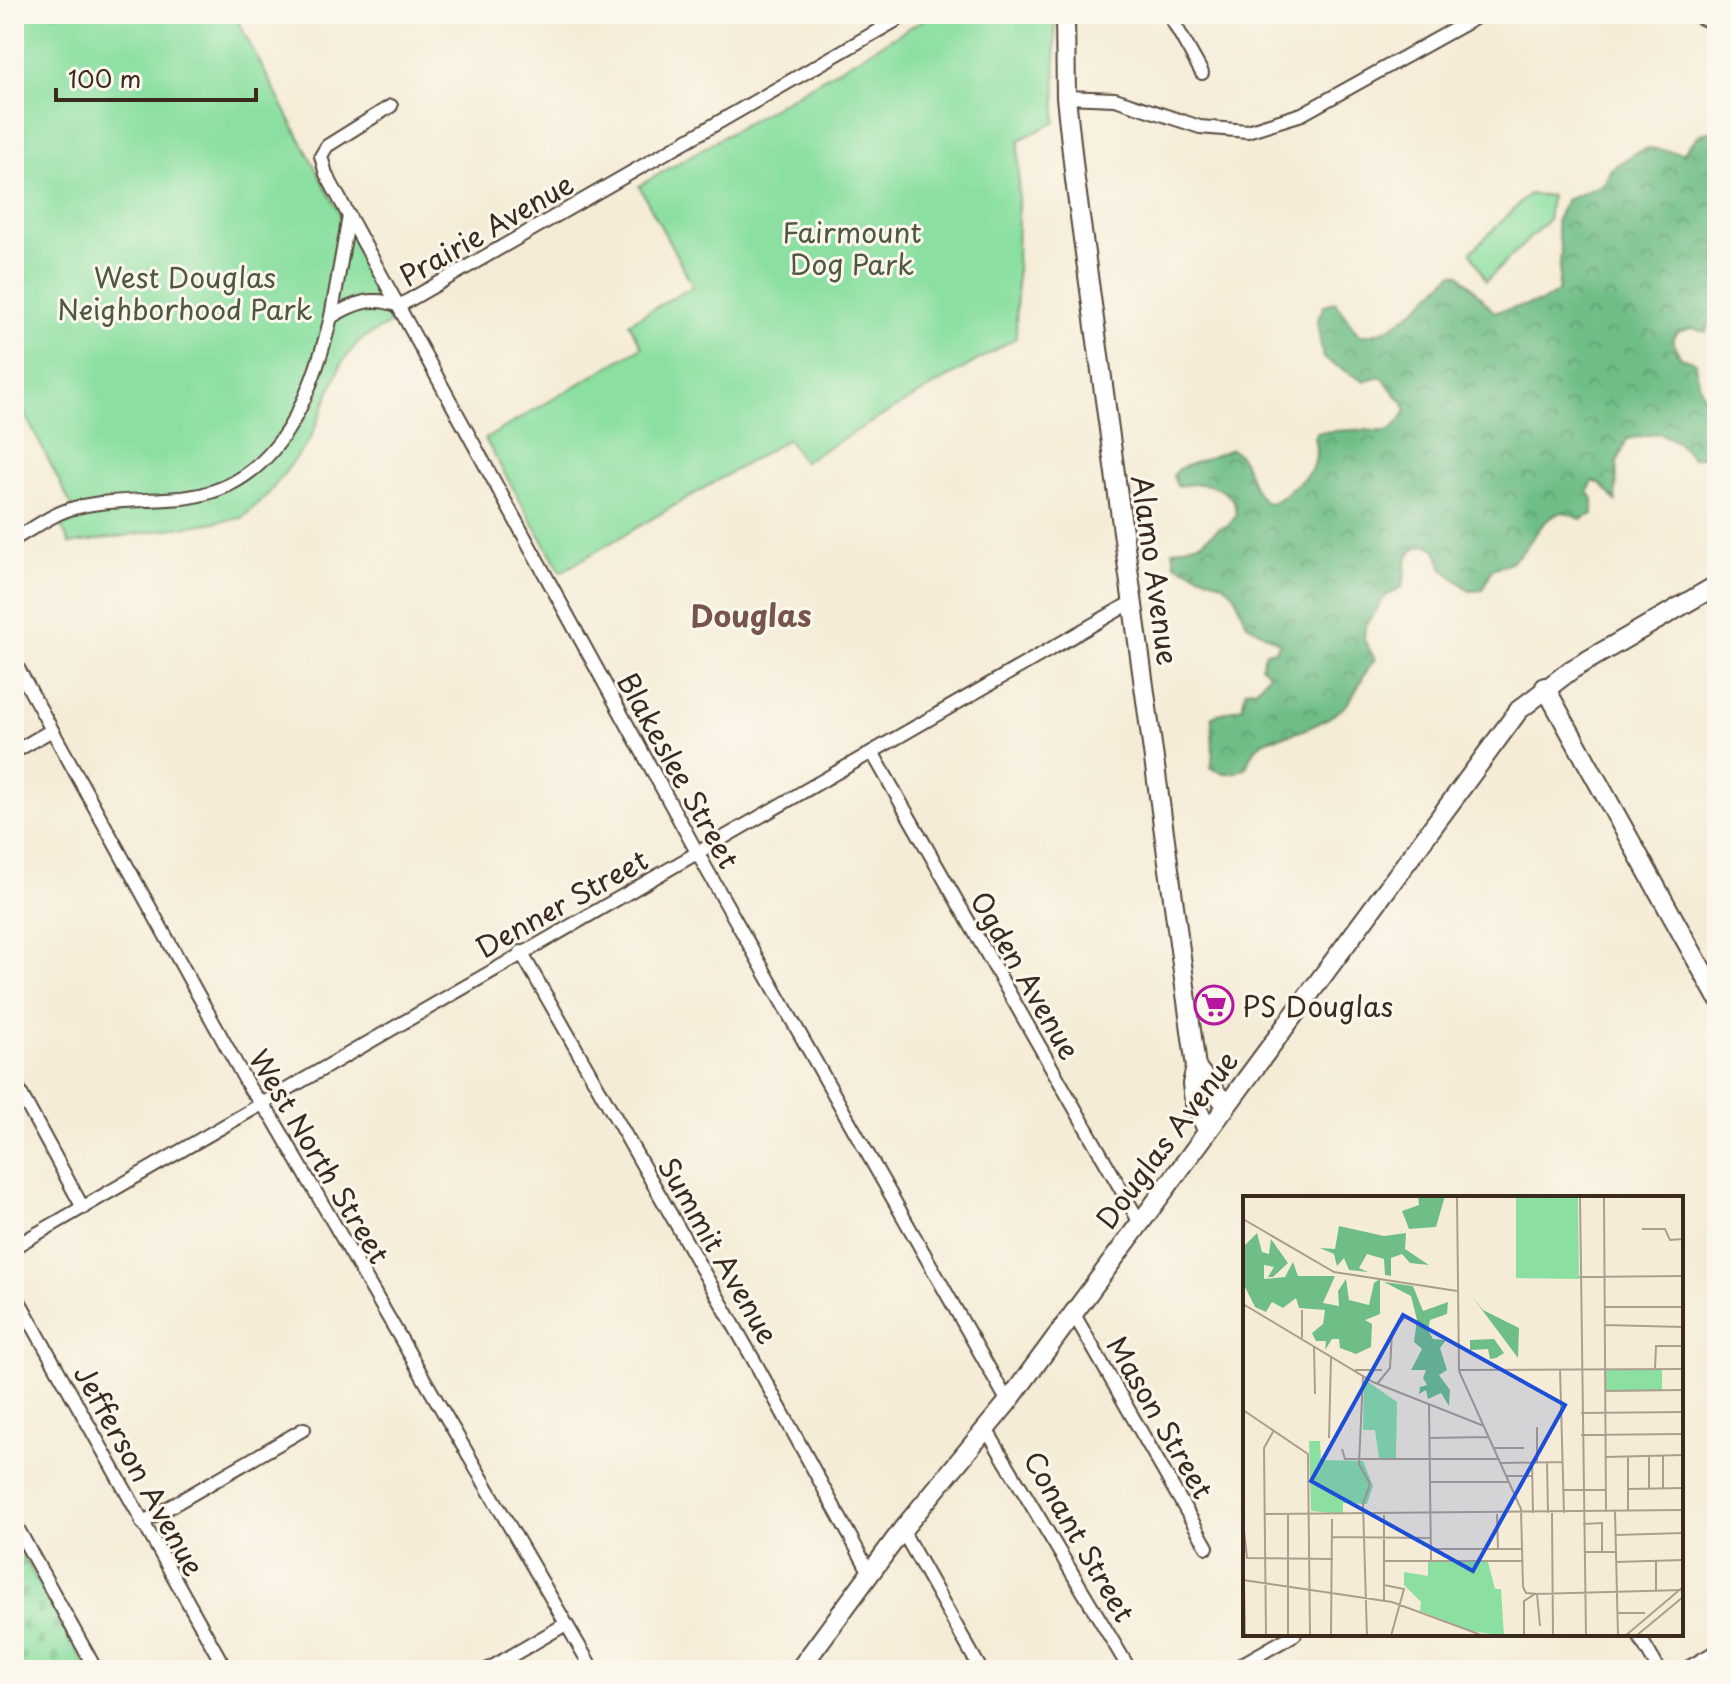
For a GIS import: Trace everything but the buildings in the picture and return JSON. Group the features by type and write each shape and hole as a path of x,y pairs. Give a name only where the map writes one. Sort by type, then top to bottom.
{"street":[{"name":"Prairie Avenue","path":"331,317 362,301 382,300 399,306 907,14"},
{"name":"Alamo Avenue","path":"1065,14 1066,97 1196,1067 1192,1084 1194,1101 1207,1130"},
{"path":"1169,14 1202,73"},
{"path":"1066,97 1115,99 1200,127 1247,131 1302,114 1482,14"},
{"path":"1693,14 1717,25"},
{"name":"Blakeslee Street","path":"391,106 327,146 321,156 326,174 698,854 1008,1402"},
{"path":"14,539 73,508 204,494 256,469 287,433 301,409 331,317 349,216"},
{"name":"Douglas Avenue","path":"799,1670 902,1530 1008,1402 1072,1311 1519,710 1545,687 1717,585"},
{"name":"Denner Street","path":"14,1247 1132,602"},
{"name":"West North Street","path":"14,661 260,1103 593,1670"},
{"path":"1545,687 1717,997"},
{"path":"14,752 52,730"},
{"name":"Ogden Avenue","path":"872,752 1139,1221"},
{"name":"Summit Avenue","path":"521,952 756,1364 870,1573"},
{"path":"1196,1067 1226,1105"},
{"path":"14,1081 83,1208"},
{"name":"Jefferson Avenue","path":"14,1292 226,1670"},
{"name":"Mason Street","path":"1072,1311 1207,1547"},
{"path":"142,1523 304,1429"},
{"name":"Conant Street","path":"986,1429 1130,1670"},
{"path":"14,1522 96,1670"},
{"path":"902,1530 981,1670"},
{"path":"487,1670 566,1624"},
{"path":"1232,1670 1292,1636"},
{"path":"1639,1636 1659,1670"},
{"path":"1684,1670 1717,1651"}],"green space":[{"name":"West Douglas Neighborhood Park","path":"14,14 234,14 396,320 359,341 341,364 310,440 268,494 242,518 70,544 61,526 78,518 20,404 14,407"},
{"name":"Fairmount Dog Park","path":"933,14 1055,14 1056,122 1019,140 1016,338 803,462 788,439 561,572 485,439 642,347 629,323 693,286 639,186"},
{"path":"1717,130 1717,318 1711,319 1706,332 1692,328 1677,332 1672,339 1680,357 1696,362 1717,450 1707,456 1692,458 1677,442 1660,433 1627,439 1617,463 1616,501 1601,484 1593,481 1588,491 1593,499 1593,514 1581,519 1564,512 1548,519 1517,557 1492,569 1483,590 1470,591 1443,569 1436,549 1428,545 1413,549 1407,558 1403,586 1385,597 1365,627 1364,640 1375,659 1349,702 1314,726 1264,741 1242,770 1229,773 1211,768 1212,716 1242,707 1246,690 1257,688 1269,674 1261,666 1266,652 1275,650 1280,643 1247,624 1234,593 1224,584 1175,564 1173,550 1202,542 1218,529 1229,525 1236,514 1234,501 1215,487 1201,484 1177,486 1173,476 1178,469 1231,449 1243,461 1256,490 1267,503 1279,499 1310,471 1315,459 1314,437 1317,432 1389,430 1406,411 1404,402 1380,376 1363,381 1323,358 1317,322 1324,305 1335,302 1359,335 1372,334 1398,322 1453,273 1460,274 1494,312 1542,302 1558,292 1561,251 1556,222 1566,200 1604,184 1611,169 1637,152 1649,148 1683,153 1700,134"},
{"path":"1529,194 1551,196 1548,220 1486,281 1471,252"},
{"path":"14,1539 88,1670 14,1670"}],"place":[{"name":"PS Douglas","path":"1214,1005"}],"district":[{"name":"Douglas","path":"751,614"}]}
